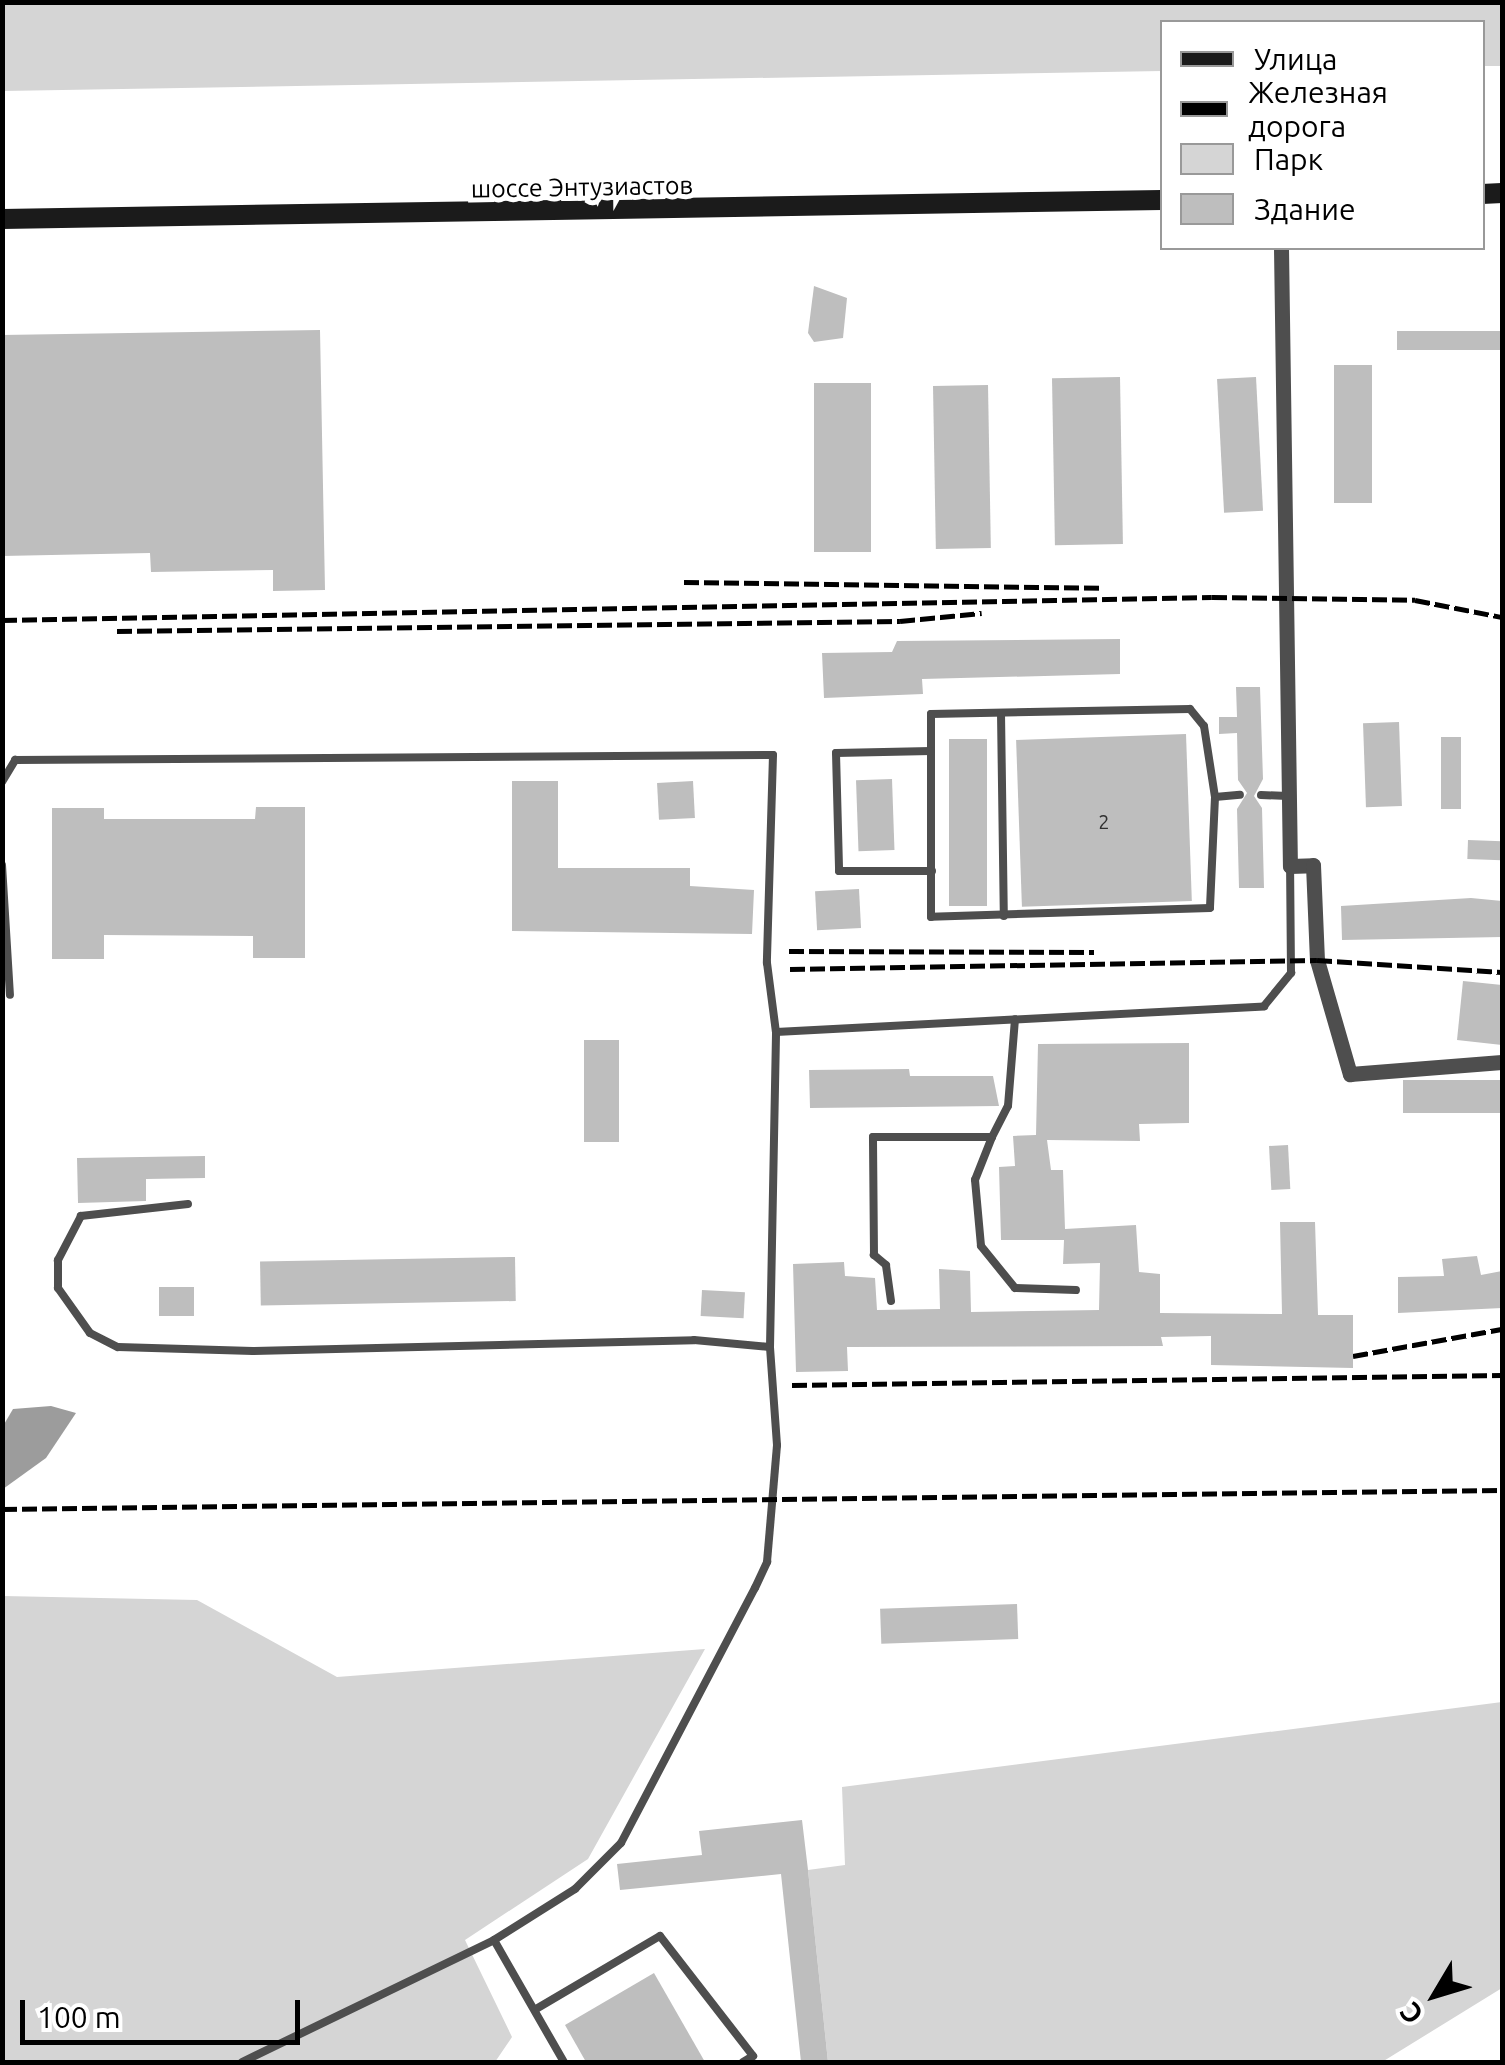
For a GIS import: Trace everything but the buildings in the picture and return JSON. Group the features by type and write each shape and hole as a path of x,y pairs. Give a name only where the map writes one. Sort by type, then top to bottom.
{"main road":[{"name":"шоссе Энтузиастов","path":"2,219 1160,200"}],"street":[{"path":"1281,250 1290,866 1313,865 1317,960 1350,1074 1502,1062"}],"lane":[{"path":"1190,710 1204,726 1214,797 1210,908 932,917 931,714 1002,713 1190,710"},
{"path":"1002,713 1004,916"},
{"path":"931,751 836,753 839,872 932,871"},
{"path":"2,782 15,760 773,755 768,963 776,1032 770,1347 777,1445 767,1562 621,1842 576,1889 494,1940 242,2062"},
{"path":"1261,794 1288,796"},
{"path":"1214,797 1240,795"},
{"path":"2,865 10,995"},
{"path":"776,1032 1264,1006 1291,974 1290,866"},
{"path":"1015,1019 1008,1106 975,1180 981,1246 1015,1288 1076,1290"},
{"path":"891,1301 886,1265 874,1255 873,1136 992,1137"},
{"path":"188,1204 81,1216 58,1260 58,1288 90,1334 118,1347 253,1350 694,1340 770,1347"},
{"path":"536,2008 660,1936 753,2056 743,2062"},
{"path":"494,1940 564,2062"}],"green space":[{"path":"1502,2 1502,66 1485,66 1485,20 1160,20 1160,71 3,91 3,3"},
{"path":"3,1596 197,1600 337,1677 705,1649 588,1859 465,1940 512,2037 495,2062 3,2062"},
{"path":"1502,1702 1502,1988 1382,2062 828,2062 808,1870 845,1865 842,1787"}],"shaded area":[{"path":"51,1406 76,1413 46,1458 3,1489 3,1426 13,1409"}],"railway":[{"path":"684,582 1102,588"},
{"path":"2,620 1212,597 1415,600 1502,617"},
{"path":"117,631 900,621 982,613"},
{"path":"789,951 1094,952"},
{"path":"790,969 1317,960 1502,972"},
{"path":"1353,1356 1502,1329"},
{"path":"792,1385 1502,1375"},
{"path":"2,1509 1502,1490"}]}
